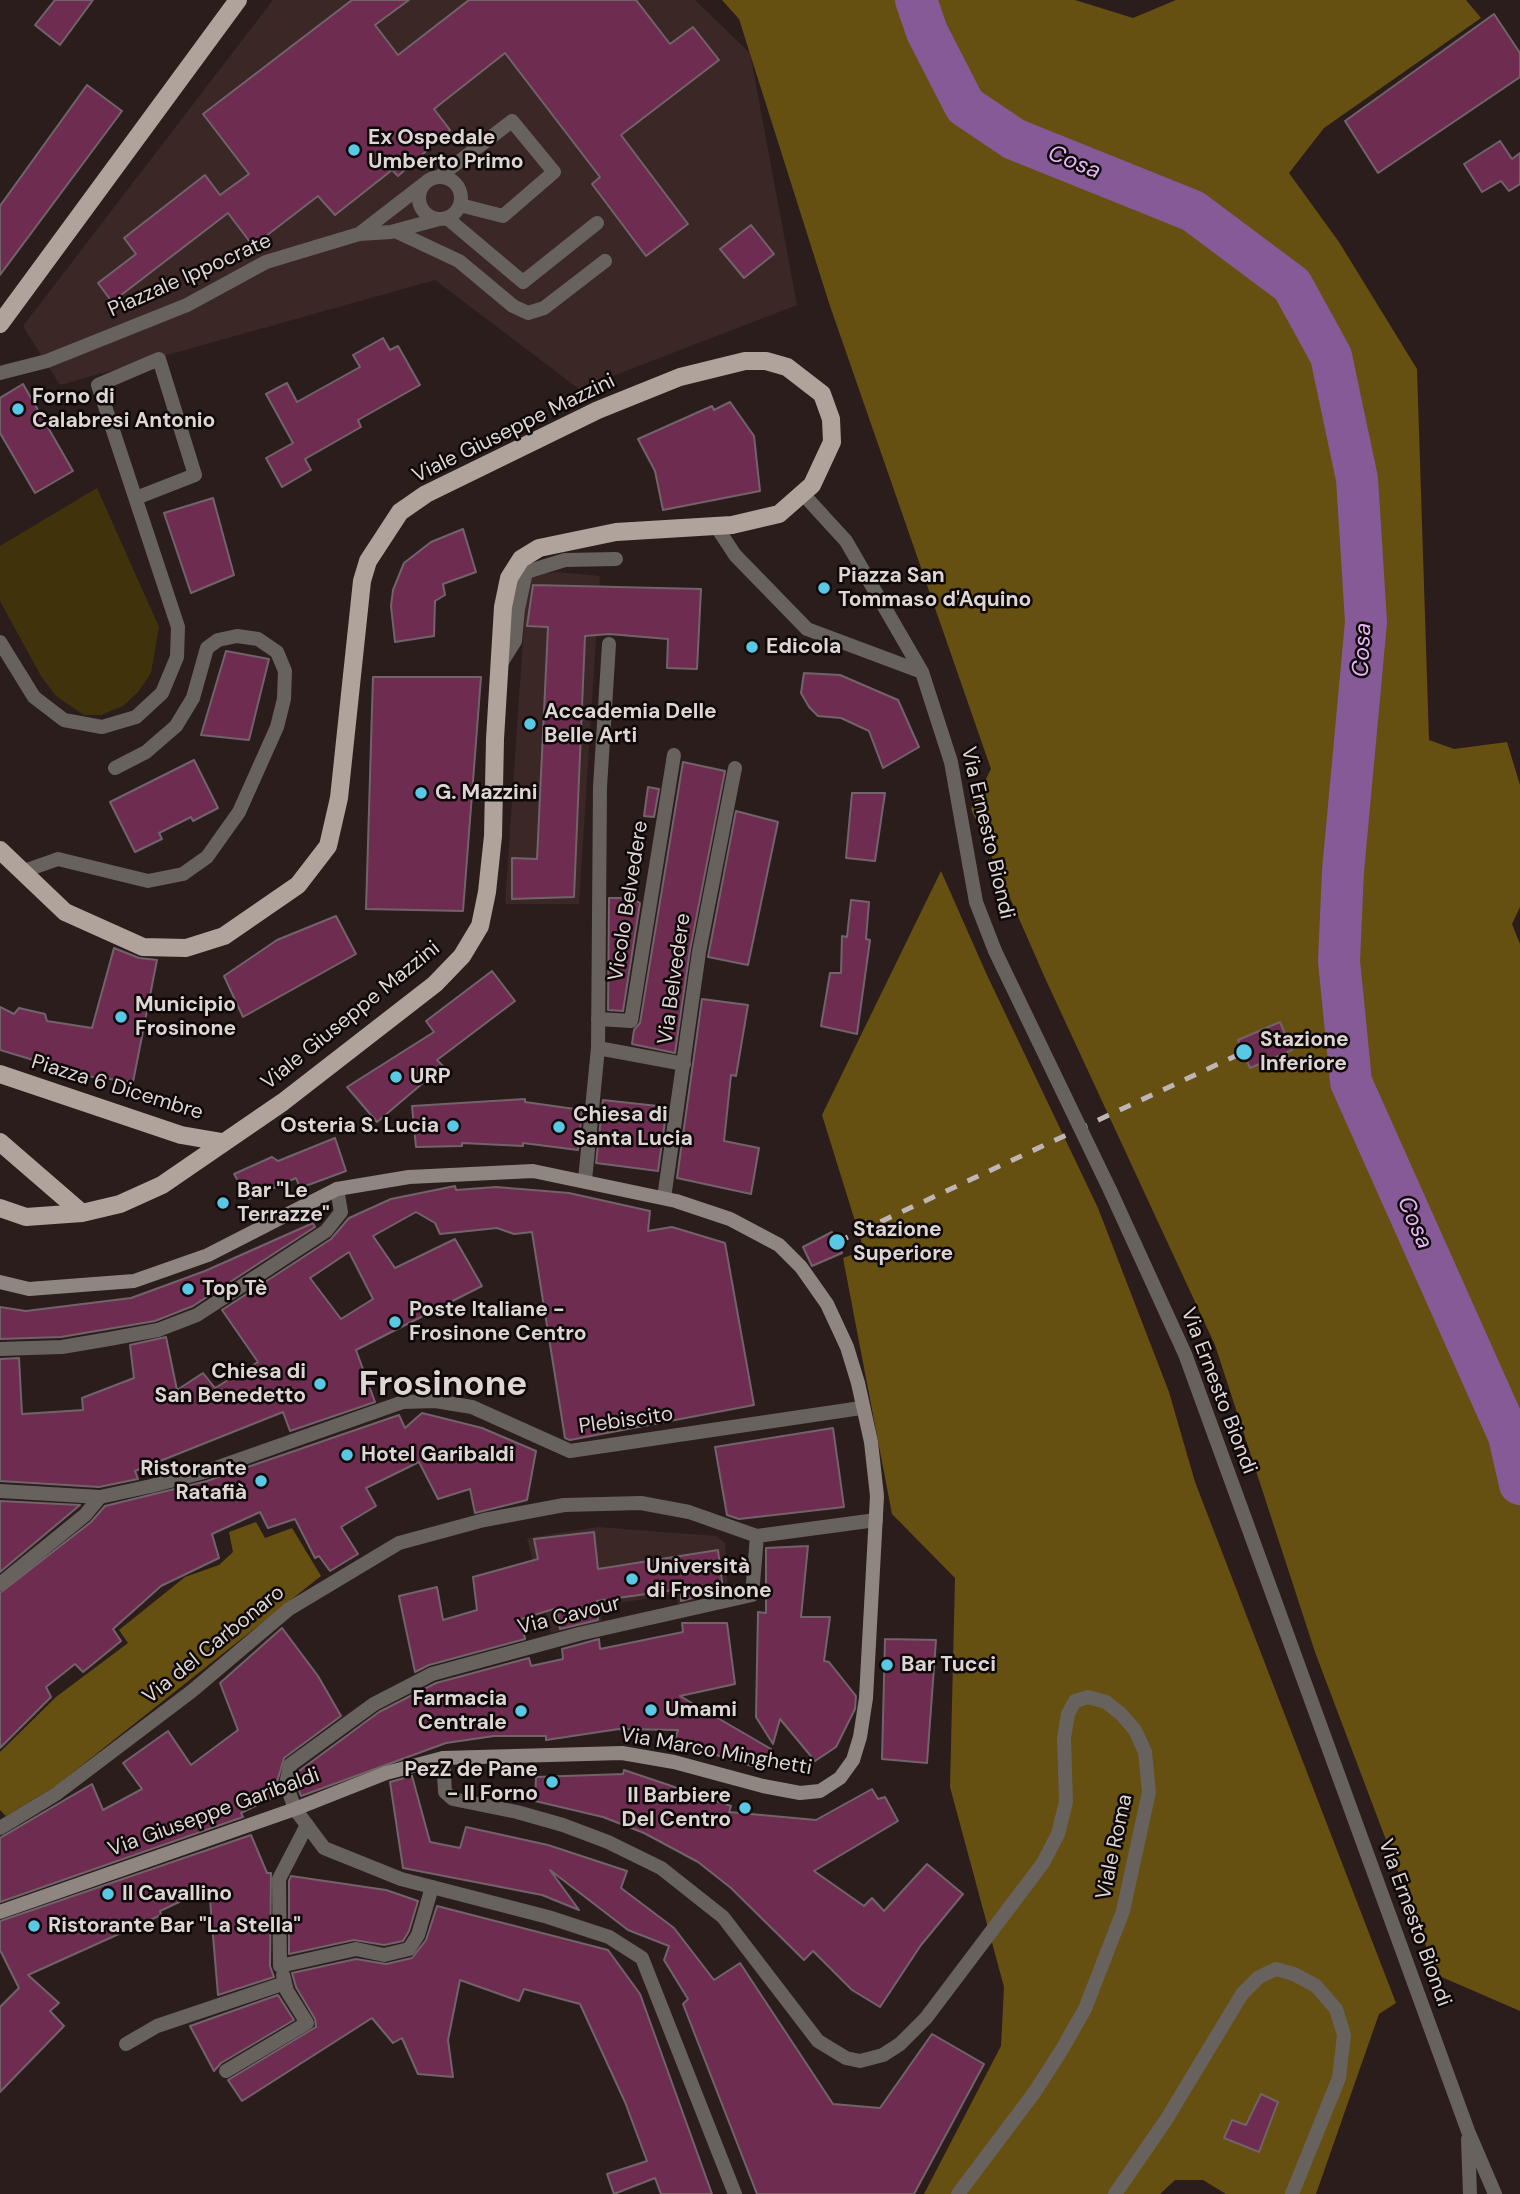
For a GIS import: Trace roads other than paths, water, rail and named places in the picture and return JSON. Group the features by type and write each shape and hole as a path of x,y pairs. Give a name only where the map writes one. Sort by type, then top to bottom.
{"main road":[{"path":"0,324 238,0"},
{"name":"Viale Giuseppe Mazzini","path":"0,850 65,912 143,947 186,948 224,936 298,885 328,846 339,798 362,581 368,561 400,512 426,494 598,410 680,377 745,361 766,361 787,367 822,394 831,419 832,442 812,485 779,513 716,526 616,532 539,548 521,559 509,578 503,607 487,892 480,926 468,946 435,984 316,1077 162,1185 120,1204 82,1213 26,1217 0,1208"},
{"name":"Piazza 6 Dicembre","path":"0,1074 180,1135 222,1142"},
{"path":"0,1142 82,1213"},
{"name":"Via Marco Minghetti","path":"0,1282 29,1289 134,1281 208,1255 337,1189 410,1177 533,1171 664,1198 730,1219 779,1245 802,1267 827,1304 847,1348 871,1442 877,1496 866,1698 860,1737 853,1760 840,1777 820,1791 800,1793 674,1762 622,1753 443,1758"},
{"name":"Via Giuseppe Garibaldi","path":"0,1912 386,1773 443,1758"}],"street":[{"name":"Piazzale Ippocrate","path":"359,234 512,121 554,172 503,216 460,205"},
{"path":"443,218 460,205 457,185 434,179 421,190 420,203 427,214 443,218 523,282 597,223"},
{"name":"Piazzale Ippocrate","path":"0,373 47,361 187,305 265,262 359,234 395,231 443,218"},
{"path":"395,231 459,261 513,306 528,313 544,308 605,261"},
{"path":"0,642 34,697 64,720 102,727 136,717 162,693 177,657 178,627 98,385 159,359 195,475 136,498"},
{"name":"Via Ernesto Biondi","path":"803,494 846,541 922,673 951,762 976,902 995,951 1185,1354 1468,2131 1495,2194"},
{"path":"716,526 735,555 807,629 922,673"},
{"name":"Viale Giuseppe Mazzini","path":"500,665 515,641 526,572 565,560 616,559"},
{"path":"21,872 58,859 148,881 183,874 207,857 239,812 277,727 284,699 285,671 276,652 258,639 237,636 218,640 207,648 192,698 176,726 146,752 115,768"},
{"path":"585,1180 598,1048 600,787 609,644"},
{"name":"Vicolo Belvedere","path":"598,1019 631,1021 674,755"},
{"name":"Via Belvedere","path":"664,1198 709,898 736,768"},
{"path":"598,1048 684,1064"},
{"path":"0,1349 62,1347 110,1339 158,1330 197,1315 326,1231 341,1212 337,1189"},
{"name":"Plebiscito","path":"0,1492 100,1497 204,1472 403,1402 435,1401 472,1407 570,1451 747,1425 814,1412 861,1408"},
{"path":"0,1584 85,1515 100,1497"},
{"name":"Via del Carbonaro","path":"0,1828 56,1794 182,1699 289,1609 399,1543 484,1520 564,1505 641,1503 689,1511 757,1536"},
{"path":"757,1536 876,1520"},
{"name":"Via Cavour","path":"295,1808 286,1784 290,1765 374,1704 432,1674 579,1634 752,1595 757,1536"},
{"name":"Viale Roma","path":"443,1758 445,1792 453,1799 563,1825 608,1842 661,1868 723,1917 818,2040 846,2058 860,2061 883,2055 900,2044 926,2018 1043,1863 1058,1834 1066,1802 1064,1738 1068,1714 1075,1701 1088,1697 1106,1702 1135,1730 1145,1752 1148,1779 1149,1792 1123,1911 1086,2009 1034,2093 958,2194"},
{"path":"295,1808 324,1848 401,1878 548,1917 609,1937 642,1958 735,2194"},
{"path":"226,2071 307,2023 285,1983 280,1966 279,1879 307,1825"},
{"path":"280,1966 356,1949 384,1955 409,1949 418,1935 432,1886"},
{"path":"1115,2194 1166,2120 1242,1994 1259,1977 1276,1969 1294,1973 1316,1986 1336,2008 1345,2035 1339,2078 1292,2194"},
{"path":"126,2044 157,2026 285,1983"},
{"path":"1468,2131 1469,2192"}],"waterway":[{"name":"Cosa","path":"916,0 927,32 965,106 1014,139 1193,211 1292,285 1331,356 1357,479 1366,622 1343,871 1339,961 1351,1082 1509,1436 1520,1484"}],"railway":[{"path":"837,1242 1244,1052"}],"place":[{"name":"Ex Ospedale Umberto Primo","path":"354,150"},
{"name":"Forno di Calabresi Antonio","path":"18,409"},
{"name":"Piazza San Tommaso d'Aquino","path":"824,588"},
{"name":"Edicola","path":"752,647"},
{"name":"Accademia Delle Belle Arti","path":"530,724"},
{"name":"G. Mazzini","path":"421,793"},
{"name":"Municipio Frosinone","path":"121,1017"},
{"name":"Stazione Inferiore","path":"1244,1052"},
{"name":"URP","path":"396,1077"},
{"name":"Osteria S. Lucia","path":"453,1126"},
{"name":"Chiesa di Santa Lucia","path":"559,1127"},
{"name":"Bar \"Le Terrazze\"","path":"223,1203"},
{"name":"Stazione Superiore","path":"837,1242"},
{"name":"Top Tè","path":"188,1289"},
{"name":"Poste Italiane - Frosinone Centro","path":"395,1322"},
{"name":"Chiesa di San Benedetto","path":"320,1384"},
{"name":"Hotel Garibaldi","path":"347,1455"},
{"name":"Ristorante Ratafià","path":"261,1481"},
{"name":"Università di Frosinone","path":"632,1579"},
{"name":"Bar Tucci","path":"887,1665"},
{"name":"Umami","path":"651,1710"},
{"name":"Farmacia Centrale","path":"521,1711"},
{"name":"PezZ de Pane - Il Forno","path":"552,1782"},
{"name":"Il Barbiere Del Centro","path":"745,1808"},
{"name":"Il Cavallino","path":"108,1894"},
{"name":"Ristorante Bar \"La Stella\"","path":"34,1926"}],"district":[{"name":"Frosinone","path":"443,1386"}]}
